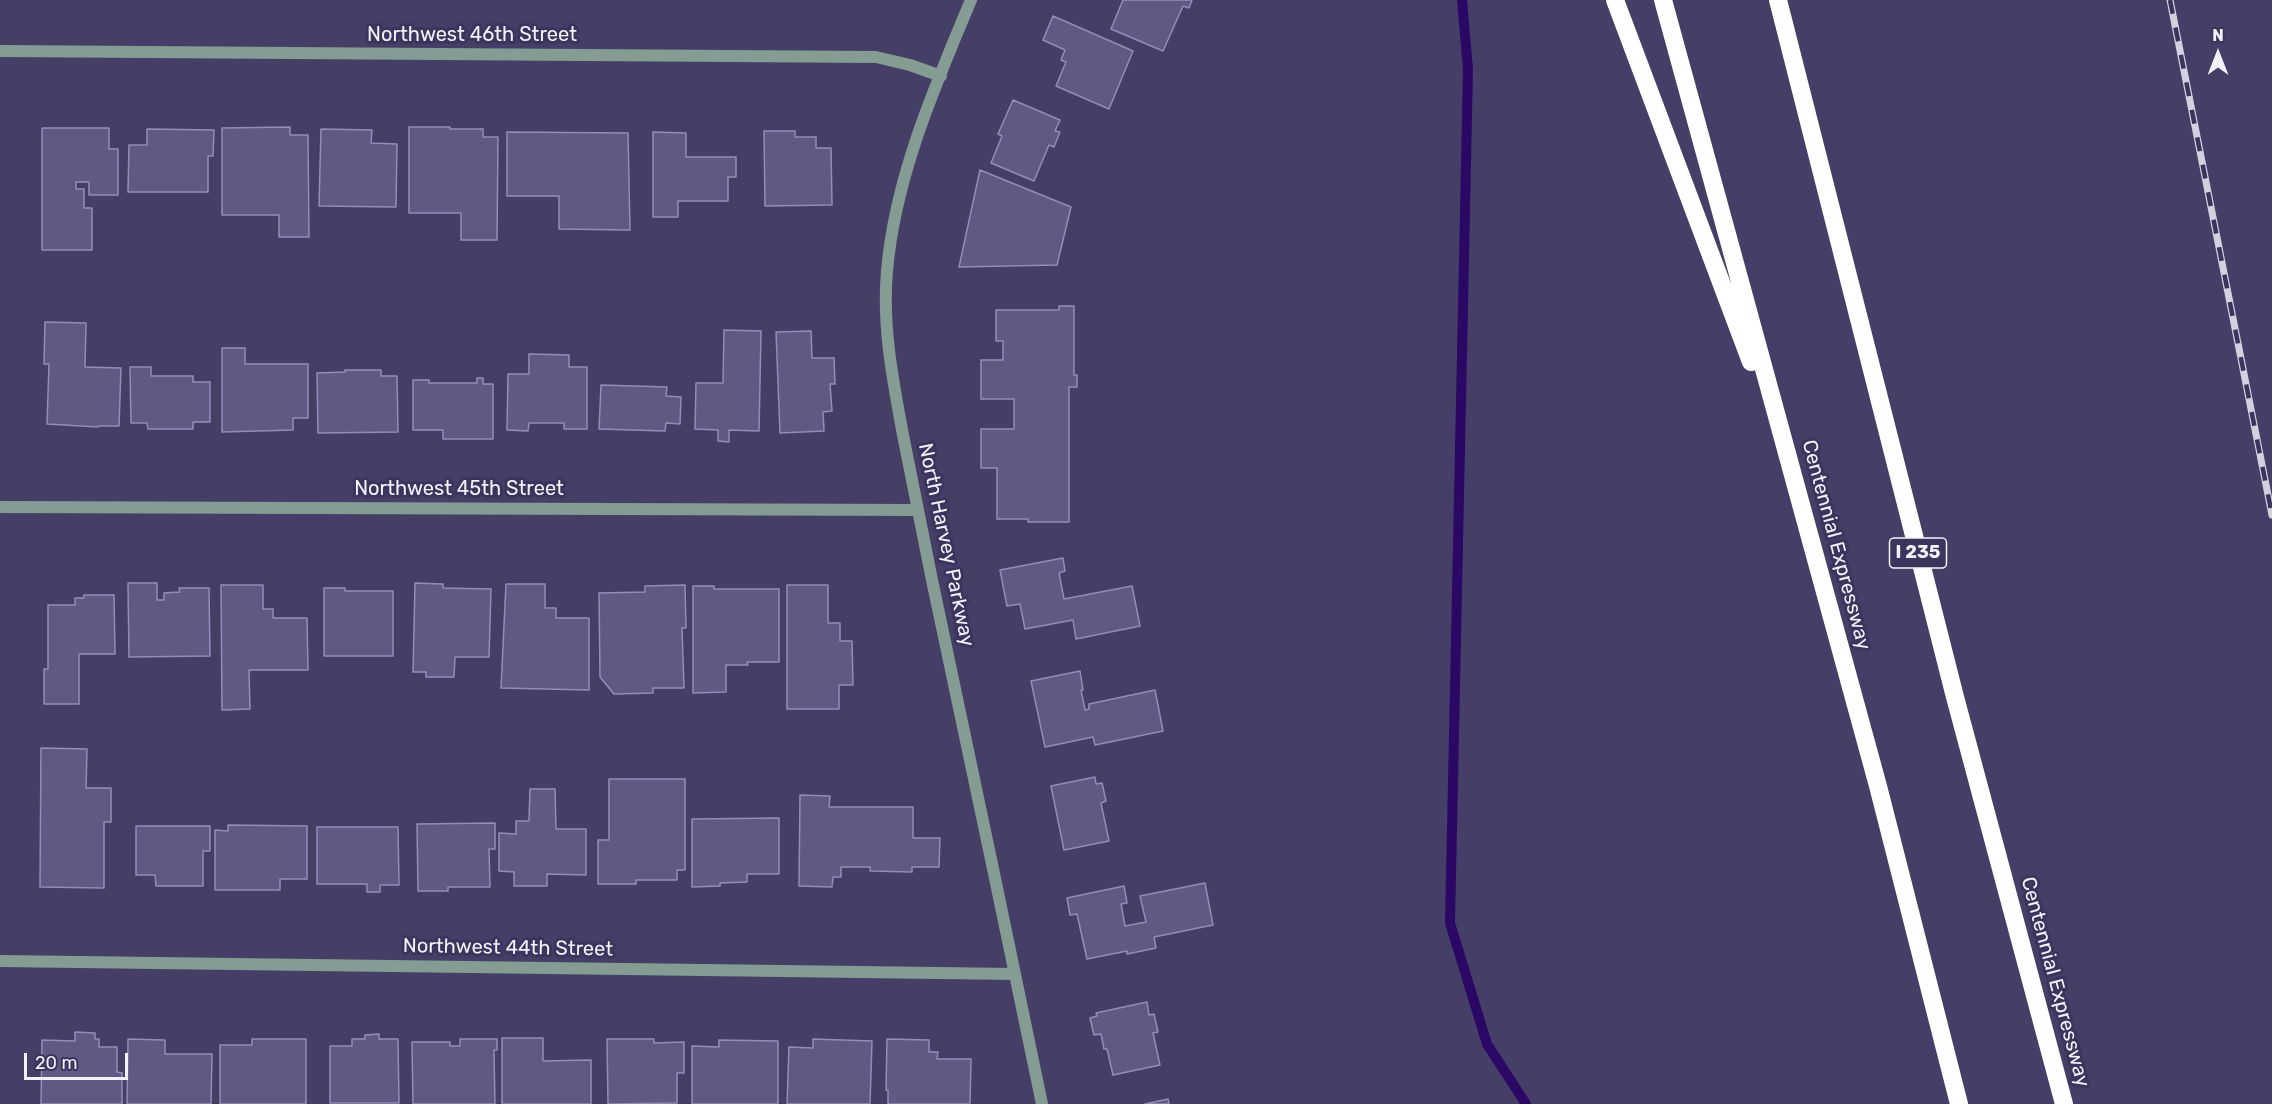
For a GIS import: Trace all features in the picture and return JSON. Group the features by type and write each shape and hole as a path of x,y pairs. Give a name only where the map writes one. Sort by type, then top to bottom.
{"highway":[{"path":"1615,0 1792,470"},
{"name":"Centennial Expressway","path":"1663,0 1878,786 1959,1104"},
{"name":"Centennial Expressway","path":"1778,0 1952,686 2064,1104"}],"street":[{"name":"North Harvey Parkway","path":"971,0 913,152 900,193 886,273 888,348 918,510 1042,1104"},
{"name":"Northwest 46th Street","path":"0,51 876,57 910,65 941,76"},
{"name":"Northwest 45th Street","path":"0,507 918,510"},
{"name":"Northwest 44th Street","path":"0,961 1015,974"}],"building":[{"path":"1123,0 1192,0 1189,8 1183,6 1163,51 1111,29"},
{"path":"1053,16 1133,51 1109,109 1056,86 1066,62 1061,60 1065,50 1043,40"},
{"path":"1013,100 1060,120 1055,131 1060,132 1054,147 1049,145 1034,181 991,163 1002,136 998,134"},
{"path":"290,127 290,135 308,135 309,237 279,237 279,215 222,215 222,128"},
{"path":"409,127 483,129 483,137 498,137 497,240 461,240 461,213 409,213"},
{"path":"42,128 109,128 109,149 118,149 118,195 89,195 89,182 76,182 76,189 84,189 84,208 92,208 92,250 42,250"},
{"path":"147,129 214,130 213,156 208,156 208,192 128,192 129,145 147,145"},
{"path":"321,129 372,130 371,143 397,144 396,207 319,206"},
{"path":"764,131 795,131 795,137 816,137 816,148 831,148 832,205 765,206"},
{"path":"507,132 628,133 630,230 559,229 559,196 507,196"},
{"path":"653,132 686,133 686,157 736,157 736,177 728,177 728,201 678,201 678,217 653,217"},
{"path":"980,170 1071,207 1057,265 959,267"},
{"path":"1059,306 1074,306 1074,375 1077,375 1077,387 1069,387 1069,522 997,519 997,468 981,468 981,429 1014,429 1014,399 981,399 981,360 1003,360 1003,341 996,341 996,310 1059,310"},
{"path":"45,322 86,323 85,367 121,368 119,426 47,424 49,364 44,364"},
{"path":"724,330 761,331 759,431 729,430 729,442 718,441 718,430 695,429 696,383 723,383"},
{"path":"811,331 812,358 834,358 835,384 830,384 832,411 823,412 824,431 780,433 776,332"},
{"path":"222,348 245,348 245,364 308,364 308,418 293,418 293,430 222,432"},
{"path":"529,354 569,355 569,367 587,367 587,429 564,429 564,423 529,423 528,431 507,430 508,374 529,374"},
{"path":"130,367 151,367 151,376 193,376 193,382 210,382 210,422 193,422 193,429 148,429 147,423 131,423"},
{"path":"345,370 381,370 381,376 397,376 398,432 318,433 317,373 345,372"},
{"path":"477,378 483,378 483,384 493,384 493,439 443,439 443,430 413,430 413,380 429,380 429,383 477,383"},
{"path":"601,385 667,387 666,396 681,397 680,424 666,423 665,431 599,429"},
{"path":"1063,558 1065,571 1059,573 1064,599 1132,586 1140,626 1076,639 1073,620 1025,629 1020,604 1007,606 1000,570"},
{"path":"128,583 157,583 157,600 164,600 164,593 180,592 179,588 209,588 210,656 129,657"},
{"path":"415,583 443,584 443,588 491,589 489,657 455,657 454,677 426,677 426,672 413,672"},
{"path":"506,584 545,584 545,608 556,608 556,618 589,618 589,690 501,688"},
{"path":"221,585 263,585 263,609 273,609 273,618 307,618 308,670 249,670 250,709 222,710"},
{"path":"685,585 686,628 682,628 684,688 653,688 653,693 614,694 600,677 599,593 645,592 645,586"},
{"path":"787,585 828,585 828,623 840,623 840,641 852,641 853,685 839,685 839,709 787,709"},
{"path":"693,586 714,586 714,589 779,589 779,662 747,662 748,665 726,665 726,692 693,693"},
{"path":"324,588 345,588 345,591 393,591 393,656 324,656"},
{"path":"84,595 114,595 115,654 79,654 79,704 44,704 44,669 48,669 48,605 75,605 75,598 84,598"},
{"path":"1080,671 1085,710 1089,709 1089,704 1155,690 1163,731 1095,745 1093,737 1045,747 1031,681"},
{"path":"41,748 87,749 86,788 111,788 111,822 104,822 104,888 40,887"},
{"path":"1095,777 1096,784 1102,783 1106,801 1101,803 1109,841 1064,850 1051,786"},
{"path":"609,779 685,779 685,870 677,870 677,880 636,880 636,884 598,884 598,840 609,840"},
{"path":"530,789 555,789 556,829 586,829 586,875 547,874 547,886 514,886 514,872 499,871 499,833 516,834 516,821 529,821"},
{"path":"800,795 830,796 829,807 913,807 913,838 940,838 939,867 912,867 912,872 870,871 870,867 841,867 841,877 833,877 832,887 799,886"},
{"path":"779,818 779,874 747,874 747,882 692,887 692,819"},
{"path":"495,823 495,849 489,849 490,887 448,887 448,891 418,891 417,824"},
{"path":"228,825 307,826 307,879 280,879 280,890 215,890 215,830 228,831"},
{"path":"136,826 210,826 210,851 203,851 203,886 156,886 155,875 136,875"},
{"path":"317,827 398,827 399,885 380,885 380,892 367,892 367,884 317,884"},
{"path":"1205,883 1213,925 1154,937 1156,948 1087,959 1077,914 1070,915 1067,898 1124,886 1127,903 1121,904 1125,926 1146,922 1140,896"},
{"path":"1147,1002 1149,1015 1154,1014 1158,1032 1153,1033 1160,1065 1113,1075 1101,1034 1094,1035 1090,1018 1097,1016 1096,1013"},
{"path":"75,1032 95,1033 95,1039 99,1039 99,1047 117,1047 117,1072 122,1073 122,1104 41,1104 42,1040 75,1041"},
{"path":"379,1034 379,1039 398,1039 399,1103 330,1103 330,1046 352,1046 352,1039 365,1039 365,1035"},
{"path":"502,1038 543,1038 543,1061 591,1060 591,1104 502,1104"},
{"path":"128,1039 165,1040 165,1054 212,1054 211,1104 127,1104"},
{"path":"252,1039 306,1039 306,1104 220,1104 220,1045 252,1045"},
{"path":"460,1039 497,1039 497,1050 494,1050 495,1104 413,1104 412,1042 450,1042 450,1046 460,1046"},
{"path":"607,1039 654,1039 654,1043 684,1042 684,1073 677,1073 677,1103 608,1104"},
{"path":"813,1039 872,1041 870,1104 787,1104 789,1047 813,1048"},
{"path":"887,1039 929,1040 929,1052 938,1052 937,1059 971,1059 970,1104 888,1104"},
{"path":"719,1040 778,1041 778,1104 692,1104 692,1046 719,1047"},
{"path":"1168,1099 1169,1104 1145,1104"}],"waterway":[{"path":"1462,0 1468,69 1450,923 1487,1044 1526,1104"}],"railway":[{"path":"2170,0 2272,515"}]}
